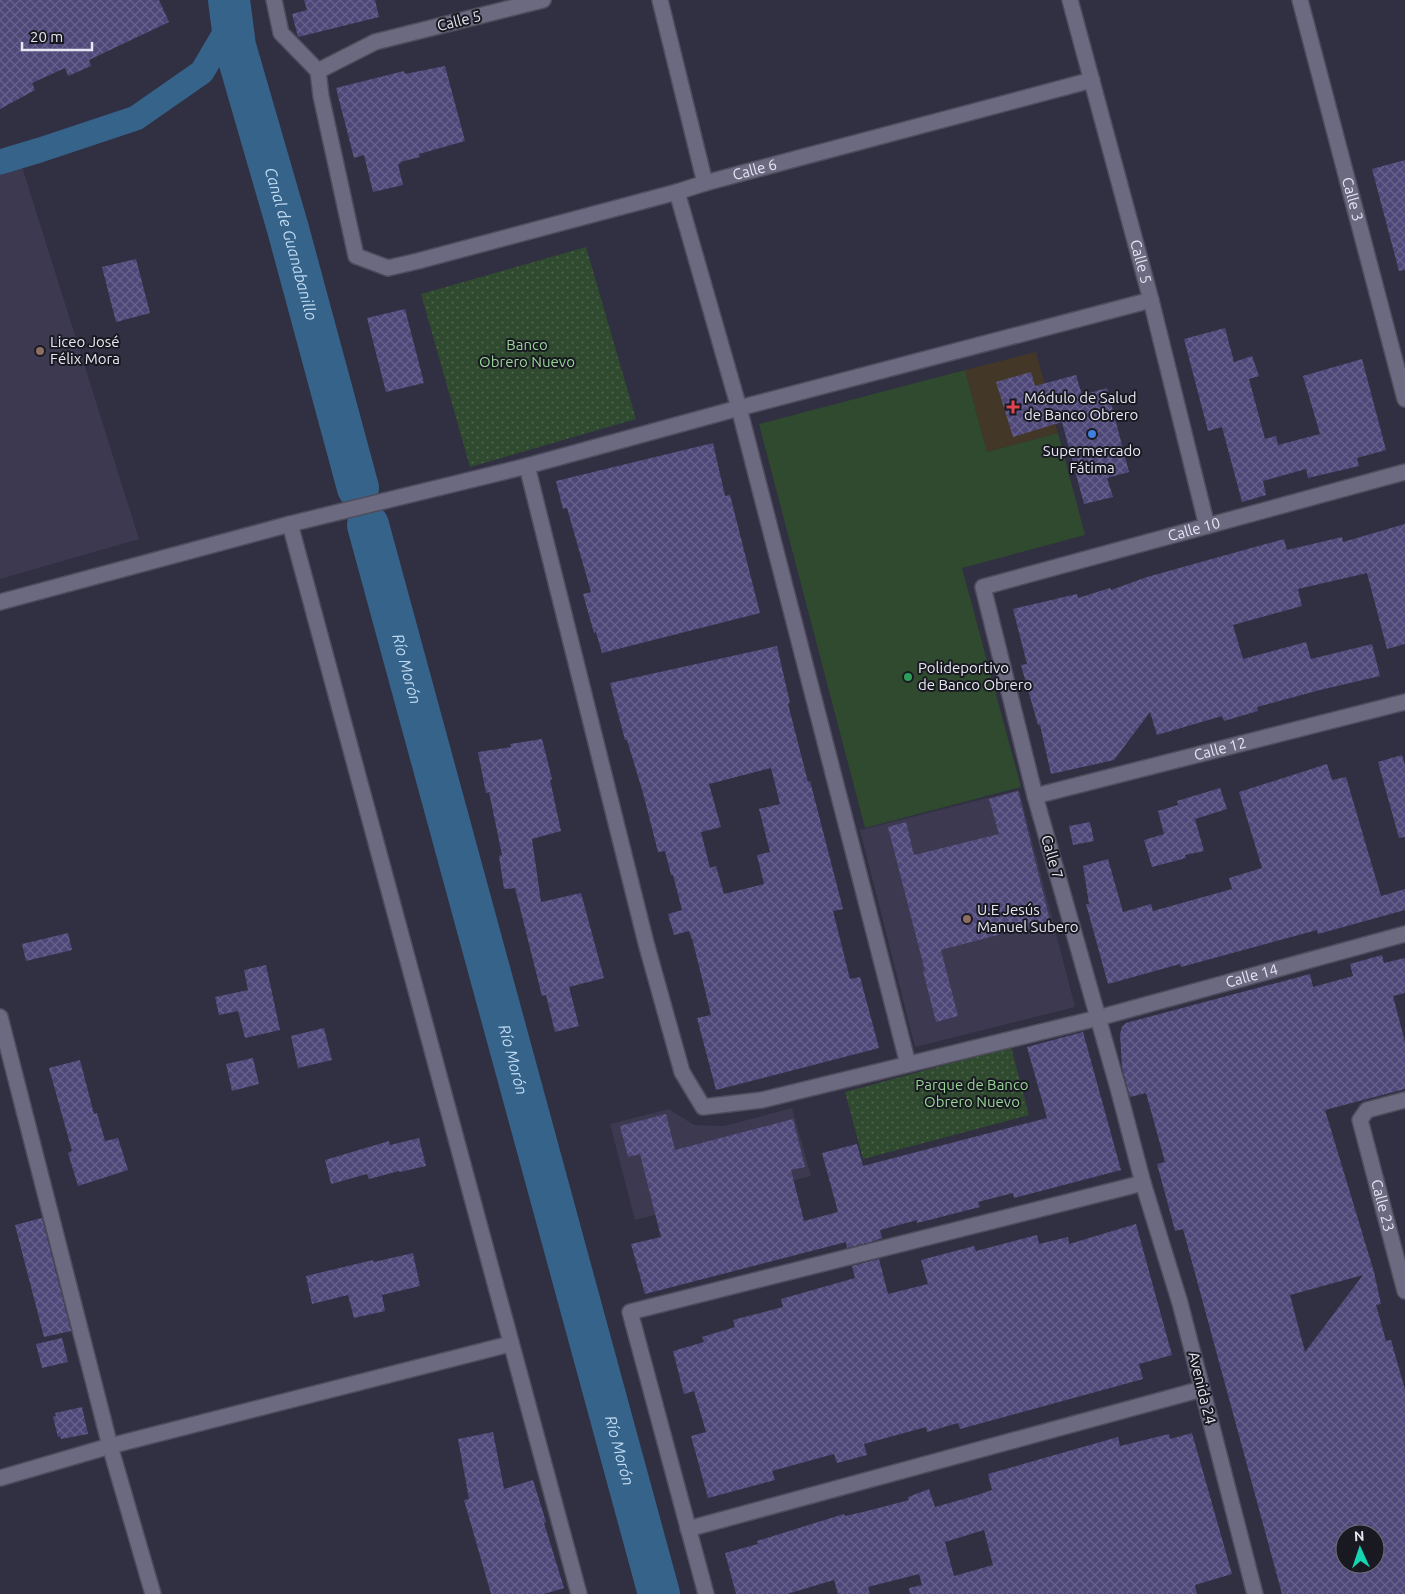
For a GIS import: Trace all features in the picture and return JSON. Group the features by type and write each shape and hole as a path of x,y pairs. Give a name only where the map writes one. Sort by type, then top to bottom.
{"street":[{"path":"274,0 281,33 318,71"},
{"name":"Calle 5","path":"318,71 375,42 543,0"},
{"path":"660,0 705,183"},
{"name":"Calle 5","path":"1070,0 1151,300 1207,526"},
{"name":"Calle 3","path":"1300,0 1405,399"},
{"name":"Calle 6","path":"318,71 321,96 356,256 388,268 1092,80"},
{"path":"677,192 738,408 908,1064"},
{"path":"0,602 290,524 527,466 738,408 1151,300"},
{"name":"Calle 14","path":"527,466 646,943 682,1072 703,1107 762,1100 1098,1018 1405,934"},
{"name":"Calle 10","path":"983,587 1405,472"},
{"path":"290,524 578,1594"},
{"name":"Calle 7","path":"983,587 1035,796 1143,1183"},
{"name":"Calle 12","path":"1035,796 1405,702"},
{"path":"0,1017 110,1446 153,1594"},
{"name":"Calle 23","path":"1405,1100 1367,1110 1360,1120 1405,1292"},
{"path":"706,1594 630,1312 1143,1183"},
{"name":"Avenida 24","path":"1143,1183 1180,1303 1254,1594"},
{"path":"0,1478 110,1446 510,1344"},
{"path":"688,1529 1202,1389"}],"shaded area":[{"name":"Liceo José Félix Mora","path":"19,157 139,539 0,579 0,162"},
{"name":"Módulo de Salud de Banco Obrero","path":"1036,352 1058,433 987,452 965,370"},
{"name":"U.E Jesús Manuel Subero","path":"1019,790 1075,1007 915,1047 860,830"},
{"path":"792,1108 811,1176 635,1220 610,1124 669,1109 694,1125 724,1126"}],"green space":[{"name":"Banco Obrero Nuevo","path":"586,247 636,419 470,467 421,294"},
{"name":"Polideportivo de Banco Obrero","path":"965,370 987,452 1058,433 1085,535 962,568 1021,787 865,828 759,424"},
{"name":"Parque de Banco Obrero Nuevo","path":"1011,1047 1029,1115 863,1159 845,1092"}],"building":[{"path":"0,0 159,0 169,22 89,60 91,66 68,76 65,68 32,83 35,90 0,109"},
{"path":"304,0 375,0 379,17 298,37 292,14 307,10"},
{"path":"445,66 465,141 419,154 420,157 400,162 401,164 398,164 403,185 373,192 364,155 354,158 336,88 404,71 405,74"},
{"path":"1405,160 1405,270 1399,271 1372,169"},
{"path":"136,259 150,313 116,322 102,267"},
{"path":"405,309 424,383 386,392 367,318"},
{"path":"1225,328 1234,362 1252,356 1259,376 1249,379 1265,439 1276,436 1278,445 1320,434 1303,376 1362,359 1386,450 1357,458 1359,466 1308,478 1306,469 1263,481 1266,495 1242,502 1222,427 1208,431 1184,339"},
{"name":"Supermercado Fátima","path":"1031,372 1035,386 1076,375 1082,395 1107,388 1129,472 1107,478 1113,497 1084,504 1062,422 1013,437 996,382"},
{"path":"713,443 725,496 730,495 760,613 602,653 583,594 591,592 567,508 563,509 556,481"},
{"path":"1405,524 1405,644 1387,649 1367,573 1298,589 1302,606 1233,625 1243,659 1306,642 1311,659 1372,644 1380,676 1257,707 1258,711 1224,721 1222,716 1157,735 1150,712 1114,760 1051,774 1040,725 1038,725 1021,665 1027,664 1013,609 1077,594 1078,598 1110,588 1111,590 1147,577 1284,539 1287,550 1342,537 1343,542"},
{"path":"777,646 790,703 788,704 843,909 833,911 850,979 860,977 879,1048 716,1090 697,1018 711,1015 693,942 689,931 674,935 668,914 682,910 665,851 658,852 643,793 627,740 625,740 610,683","holes":["771,768 780,804 759,809 770,852 757,855 764,884 724,894 716,866 710,868 701,832 721,827 709,784"]},
{"path":"542,739 552,779 550,780 561,831 532,839 541,902 581,893 604,978 569,987 579,1026 555,1032 546,995 542,996 515,888 504,889 499,856 502,855 489,792 486,793 478,752 511,747 510,744"},
{"path":"1402,755 1405,765 1405,837 1399,838 1378,762"},
{"path":"1327,764 1332,780 1346,777 1381,896 1405,889 1405,910 1318,934 1317,930 1181,967 1180,964 1108,984 1086,904 1089,904 1083,866 1108,859 1123,912 1151,904 1153,911 1232,889 1229,878 1262,868 1239,792"},
{"path":"1220,788 1227,809 1195,819 1204,851 1185,855 1186,858 1152,867 1144,840 1164,834 1158,811 1178,805 1177,801"},
{"path":"1018,791 1050,921 941,950 958,1016 936,1022 923,971 925,971 888,827 906,822 914,855 999,834 989,799"},
{"path":"1090,822 1094,841 1073,845 1069,826"},
{"path":"68,933 72,950 26,961 22,944"},
{"path":"1382,955 1384,963 1405,958 1405,993 1393,996 1405,1042 1405,1089 1325,1110 1374,1272 1381,1304 1376,1305 1386,1341 1391,1340 1405,1390 1405,1594 1282,1594 1183,1229 1175,1231 1157,1164 1165,1162 1146,1093 1130,1097 1122,1067 1120,1034 1122,1027 1126,1023 1310,974 1313,987 1353,976 1350,964","holes":["1363,1275 1305,1352 1290,1295"]},
{"path":"266,965 280,1030 245,1038 238,1011 219,1015 215,997 248,990 244,970"},
{"path":"324,1028 332,1060 298,1068 291,1036"},
{"path":"1083,1032 1121,1170 1014,1198 1013,1193 978,1202 980,1207 880,1230 882,1238 874,1241 847,1248 846,1242 645,1294 631,1244 661,1237 640,1154 628,1157 620,1126 666,1114 675,1150 793,1119 805,1167 791,1170 804,1221 838,1212 822,1153 857,1144 863,1166 1047,1118 1027,1047"},
{"path":"253,1058 259,1084 232,1091 226,1064"},
{"path":"80,1060 94,1114 97,1113 105,1141 118,1138 128,1170 78,1186 68,1153 72,1151 49,1068"},
{"path":"419,1138 426,1166 369,1179 367,1174 331,1184 325,1160 389,1141 390,1145"},
{"path":"42,1218 71,1331 44,1337 15,1225"},
{"path":"1136,1224 1172,1355 1139,1364 1143,1379 960,1429 958,1423 927,1432 926,1427 864,1444 867,1455 837,1463 834,1454 772,1471 775,1480 708,1498 691,1436 706,1432 694,1391 684,1394 673,1351 704,1342 702,1337 735,1327 733,1320 783,1307 781,1299 855,1278 852,1266 879,1259 888,1294 928,1284 921,1260 974,1246 976,1251 1037,1235 1039,1244 1068,1237 1069,1244"},
{"path":"413,1253 420,1286 382,1295 385,1311 354,1318 348,1295 312,1304 306,1276 373,1260 374,1262"},
{"path":"62,1338 68,1362 42,1368 36,1344"},
{"path":"82,1407 88,1434 61,1439 60,1436 58,1437 53,1417 56,1416 55,1413"},
{"path":"493,1432 504,1489 533,1480 564,1588 544,1594 491,1594 464,1500 469,1499 458,1439"},
{"path":"1192,1433 1232,1574 1195,1585 1197,1594 910,1594 909,1588 922,1585 919,1574 868,1587 870,1594 838,1594 834,1580 787,1594 736,1594 725,1553 758,1544 757,1541 844,1514 845,1516 909,1500 908,1497 929,1489 935,1507 974,1496 992,1490 988,1474 1118,1437 1120,1446 1169,1434 1170,1439","holes":["984,1530 993,1565 954,1576 945,1542"]}],"waterway":[{"name":"Canal de Guanabanillo","path":"229,0 235,46 288,229 358,488"},
{"path":"0,162 136,118 202,72 232,21"},
{"name":"Río Morón","path":"368,525 659,1594"}],"place":[{"name":"Liceo José Félix Mora","path":"40,351"},
{"name":"Módulo de Salud de Banco Obrero","path":"1013,407"},
{"name":"Supermercado Fátima","path":"1092,434"},
{"name":"Polideportivo de Banco Obrero","path":"908,677"},
{"name":"U.E Jesús Manuel Subero","path":"967,919"}]}
